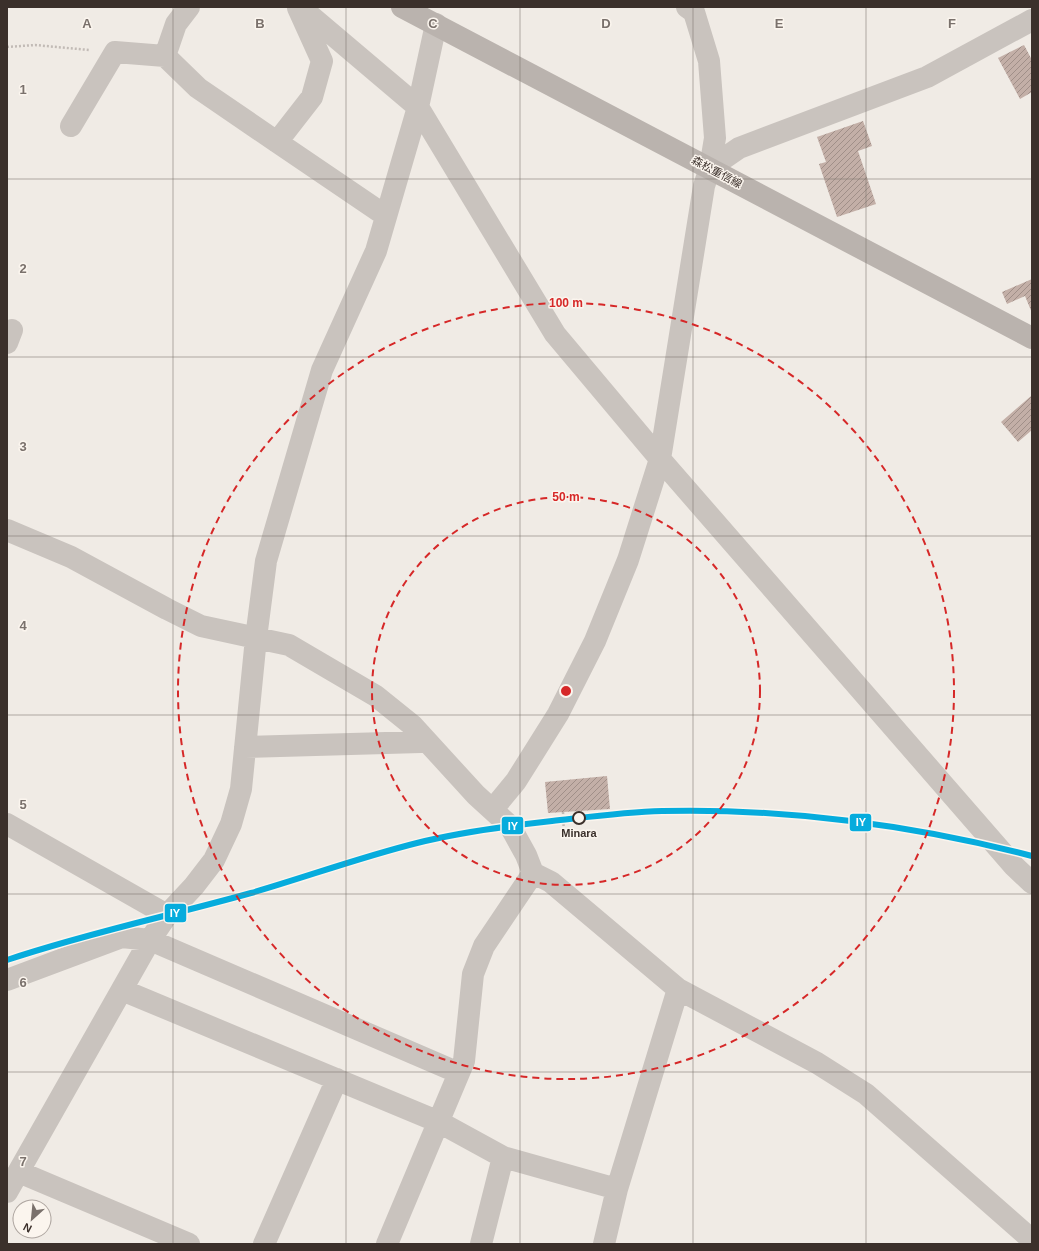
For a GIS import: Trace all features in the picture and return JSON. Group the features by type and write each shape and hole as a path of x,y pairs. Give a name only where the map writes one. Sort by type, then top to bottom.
{"main road":[{"name":"森松重信線","path":"402,7 1032,338"}],"street":[{"path":"164,56 176,24 189,7"},
{"path":"277,142 312,97 322,61 299,7"},
{"path":"299,7 418,107 555,334 660,459 1014,866 1032,883"},
{"path":"493,810 516,781 558,714 595,641 628,560 660,459 704,186 710,168 715,138 709,61 694,12 687,7"},
{"path":"710,168 739,148 927,78 1032,20"},
{"path":"7,1192 150,940 167,915 194,886 214,860 230,824 241,789 256,638 266,561 320,377 376,251 418,107 436,24"},
{"path":"71,126 115,52 164,56 198,88 386,216"},
{"path":"7,530 71,557 167,610 201,626 289,645 376,696 412,725 476,795 510,826 526,855 533,873 551,882 678,989 817,1063 866,1094 1032,1240"},
{"path":"245,747 421,742 412,725"},
{"path":"7,824 167,915"},
{"path":"387,1244 464,1061 473,974 484,946 533,873"},
{"path":"7,980 122,937 150,940 459,1073"},
{"path":"604,1244 617,1189 678,989"},
{"path":"122,990 439,1122 503,1157 617,1189"},
{"path":"264,1244 337,1079"},
{"path":"481,1244 503,1157"},
{"path":"19,1172 189,1244"}],"path":[{"path":"7,47 35,45 115,52"},
{"path":"563,812 564,837 594,835"}],"building":[{"path":"1024,45 1032,60 1032,92 1020,99 998,58"},
{"path":"863,121 872,146 858,151 876,204 837,217 819,164 826,162 817,137"},
{"path":"1032,279 1032,313 1025,296 1007,304 1002,292"},
{"path":"1031,396 1032,430 1018,442 1001,422"},
{"path":"607,776 610,809 548,813 545,782"}],"transit line":[{"name":"IY","path":"7,960 98,933 251,893 375,854 417,843 484,830 607,815 662,811 708,811 755,812 802,816 895,827 942,835 1032,856"}],"place":[{"name":"Minara","path":"579,818"}]}
